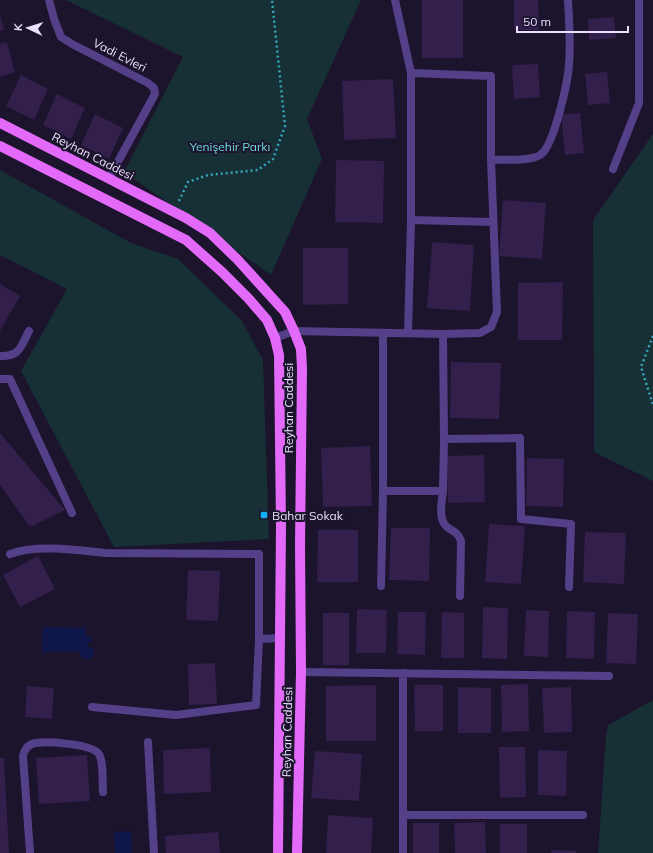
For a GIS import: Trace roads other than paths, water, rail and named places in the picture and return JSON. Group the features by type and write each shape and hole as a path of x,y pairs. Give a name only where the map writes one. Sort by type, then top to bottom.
{"main road":[{"name":"Reyhan Caddesi","path":"0,123 109,178 210,233 237,259 285,312 294,331 300,349 302,369 301,672 297,853"},
{"name":"Reyhan Caddesi","path":"0,146 186,240 222,272 248,298 267,320 275,338 279,355 281,526 278,853"}],"lane":[{"name":"Vadi Evleri","path":"49,0 54,19 61,36 72,44 148,83 154,88 155,94 109,178"},
{"path":"395,0 411,73 411,220 408,333"},
{"path":"491,160 538,157 544,152 550,143 555,128 569,65 568,0"},
{"path":"613,169 639,103 639,0"},
{"path":"275,338 294,331 444,334 480,333 491,327 497,312 491,160 492,76 411,73"},
{"path":"411,220 493,222"},
{"path":"0,356 10,356 18,351 29,331"},
{"path":"381,586 383,491 383,333"},
{"path":"444,334 443,521 446,526 457,534 461,541 460,596"},
{"path":"0,379 10,379 72,513"},
{"path":"444,439 520,438 521,519 571,524 569,586"},
{"path":"383,491 443,492"},
{"path":"10,554 19,550 37,549 80,550 105,553 259,554 259,639 256,705 176,715 92,707"},
{"path":"259,639 281,638"},
{"path":"301,672 609,676"},
{"path":"403,673 403,853"},
{"path":"148,742 154,853"},
{"path":"30,853 23,756 27,748 36,743 60,743 82,746 95,750 101,757 103,792"},
{"path":"403,815 583,815"}],"place":[{"name":"Bahar Sokak","path":"264,515"}],"park label":[{"name":"Yenişehir Parkı","path":"230,146"}]}
